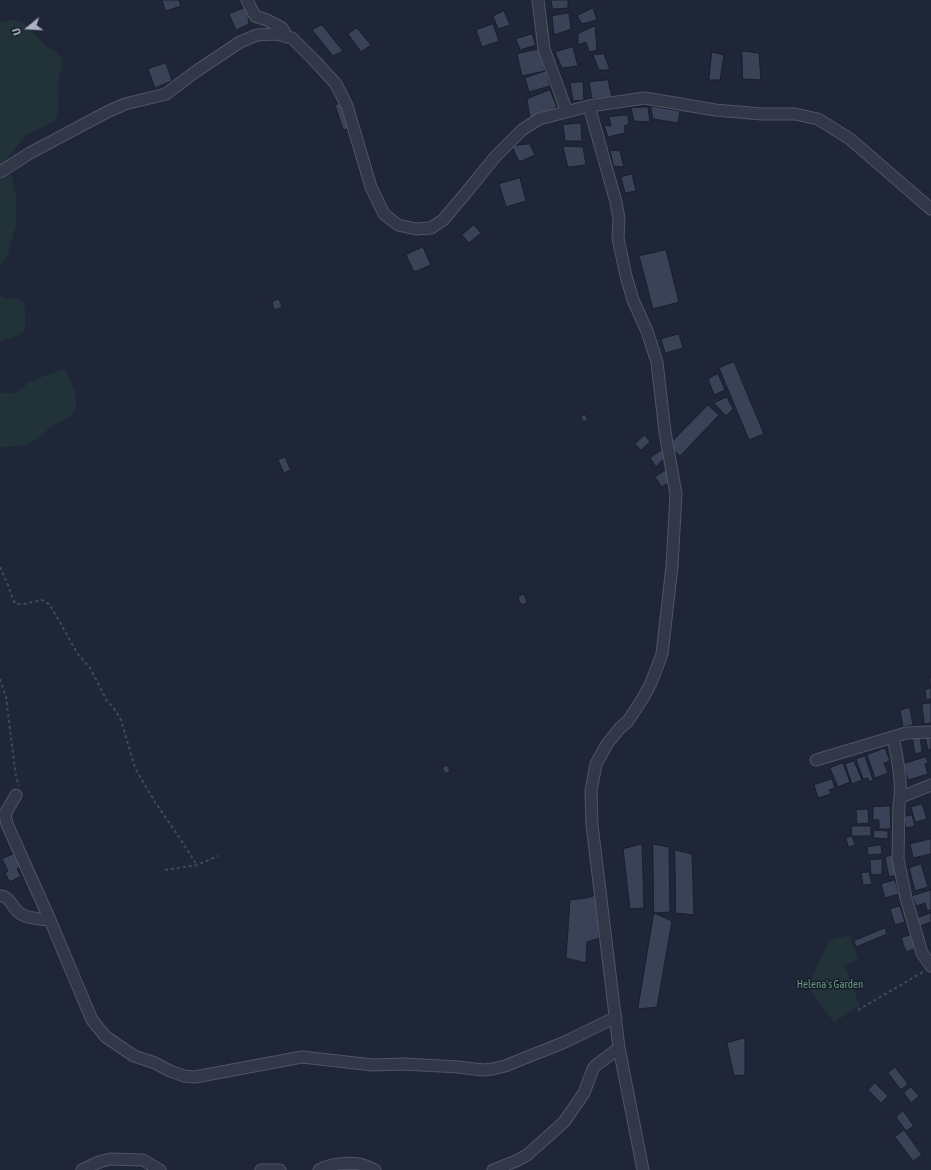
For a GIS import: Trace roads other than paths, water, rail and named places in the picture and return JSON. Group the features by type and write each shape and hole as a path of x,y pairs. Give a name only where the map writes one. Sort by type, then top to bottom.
{"street":[{"path":"246,0 255,16 267,20 282,28 287,37"},
{"path":"538,0 544,49 567,112"},
{"path":"0,172 30,153 107,112 125,104 166,94 195,72 240,42 257,35 276,34 292,38 336,84 347,106 371,187 384,214 398,225 416,229 431,228 443,220 495,157 522,130 539,119 589,106 644,98 715,110 762,114 795,114 818,119 850,140 931,210"},
{"path":"589,106 616,202 619,219 618,238 626,276 633,300 647,331 657,362 665,432 676,494 672,566 662,654 651,683 643,698 628,721 607,744 596,764 591,791 592,826 619,1048 643,1170"},
{"path":"816,760 906,733 931,732"},
{"path":"893,737 901,797 898,859 906,898 922,954 928,969"},
{"path":"901,797 931,785"},
{"path":"16,795 5,814 7,824 50,920 92,1020 106,1038 134,1056 156,1063 170,1071 184,1076 195,1077 302,1057 374,1065 404,1064 483,1070 493,1069 505,1066 564,1042 616,1017"},
{"path":"0,896 6,897 22,915 50,920"},
{"path":"493,1170 527,1155 564,1122 584,1093 595,1066 598,1062 619,1048"},
{"path":"82,1170 99,1162 110,1159 143,1160 160,1170"},
{"path":"319,1170 330,1165 352,1163 375,1170"},
{"path":"261,1170 280,1170"}],"park label":[{"name":"Helena's Garden","path":"830,985"}]}
